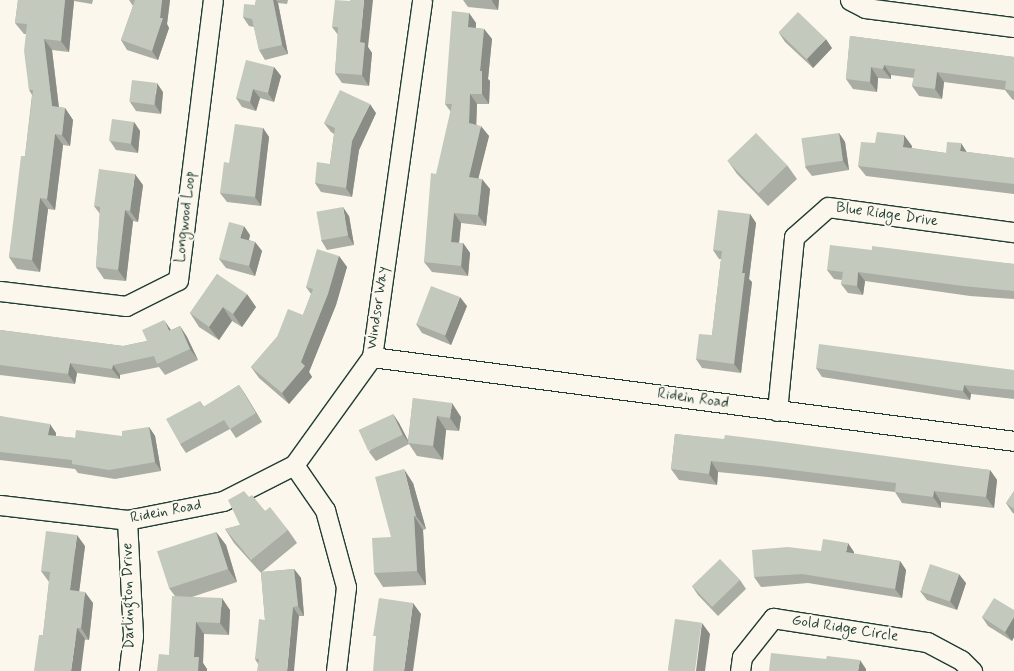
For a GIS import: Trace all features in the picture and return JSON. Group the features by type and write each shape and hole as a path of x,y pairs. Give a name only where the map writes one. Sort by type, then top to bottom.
{"street":[{"name":"Longwood Loop","path":"0,291 126,306 178,280 213,0"},
{"name":"Windsor Way","path":"294,465 372,357 422,0"},
{"path":"850,0 865,8 1014,27"},
{"name":"Blue Ridge Drive","path":"777,410 794,237 828,207 1014,232"},
{"name":"Ridein Road","path":"372,357 1014,441"},
{"name":"Ridein Road","path":"0,505 127,520 223,501 294,465"},
{"path":"294,465 325,510 346,587 336,671"},
{"name":"Darlington Drive","path":"127,520 133,636 129,671"},
{"name":"Gold Ridge Circle","path":"740,671 742,656 773,618 927,642 961,660 972,671"}],"building":[{"path":"18,0 65,0 61,41 44,39 52,106 65,108 62,135 55,134 47,199 40,198 32,260 9,257 21,156 25,156 33,90 29,90 24,51 27,24 15,23"},
{"path":"135,0 162,0 160,18 163,18 152,51 121,40"},
{"path":"256,0 273,0 282,45 259,50 252,19 243,17 244,4 255,5"},
{"path":"335,0 364,0 360,42 365,43 362,75 335,73 338,27 332,27"},
{"path":"452,11 469,13 468,27 484,29 480,71 482,71 482,94 470,94 469,123 481,126 469,177 482,179 478,215 454,213 451,242 463,243 461,266 424,262 431,173 436,174 452,104 445,104"},
{"path":"798,12 826,39 807,59 779,32"},
{"path":"850,36 1014,57 1014,91 1005,89 1006,81 937,72 935,89 912,86 915,69 884,65 883,69 871,67 870,82 846,79"},
{"path":"246,60 274,67 268,93 253,89 250,102 236,98"},
{"path":"132,80 157,83 154,105 129,102"},
{"path":"340,90 370,104 352,141 346,188 315,183 317,162 330,164 335,128 324,123"},
{"path":"112,119 134,122 131,144 109,141"},
{"path":"235,124 263,128 255,197 220,193 224,162 229,163"},
{"path":"877,132 904,135 903,147 946,153 947,142 961,143 960,151 1014,158 1014,184 858,166 861,142 875,143"},
{"path":"756,133 787,165 758,193 727,161"},
{"path":"839,133 843,161 805,166 801,138"},
{"path":"99,169 135,174 130,211 125,210 118,270 96,267 100,207 94,206"},
{"path":"343,207 348,236 321,240 316,212"},
{"path":"718,210 750,214 742,273 745,273 734,364 696,359 699,334 712,335 722,251 713,250"},
{"path":"229,222 244,226 240,238 255,242 249,266 219,259"},
{"path":"830,245 872,250 872,246 1014,264 1014,291 858,272 857,286 841,284 843,272 827,270"},
{"path":"317,249 339,256 328,294 301,362 305,366 282,393 251,367 277,337 288,309 303,315 313,289 306,287"},
{"path":"217,274 247,294 233,314 223,307 209,327 190,313"},
{"path":"431,286 460,297 445,335 416,324"},
{"path":"164,320 169,331 180,326 190,349 157,364 154,356 113,365 112,369 70,363 68,374 0,365 0,330 123,346 147,341 142,330"},
{"path":"819,344 1014,370 1014,390 964,385 963,391 816,368"},
{"path":"239,385 256,413 230,429 224,420 180,444 166,419 200,401 203,407"},
{"path":"413,398 452,403 450,418 437,416 433,446 408,443"},
{"path":"393,414 403,435 368,451 359,430"},
{"path":"0,416 50,424 48,435 75,438 76,430 122,436 122,431 149,427 155,462 109,470 72,464 72,460 0,452"},
{"path":"675,434 724,439 725,435 990,470 986,497 934,491 933,497 895,492 896,483 711,461 709,474 671,469"},
{"path":"404,469 416,516 414,516 417,571 374,573 372,538 391,537 375,477"},
{"path":"244,491 249,497 252,495 265,511 270,507 288,530 251,560 225,529 240,525 228,500"},
{"path":"1014,491 1014,509 1006,503"},
{"path":"46,531 77,535 70,590 85,592 81,628 77,628 71,671 34,671 39,635 43,635 50,572 41,571"},
{"path":"216,532 228,569 169,588 157,551"},
{"path":"823,539 848,543 846,552 900,561 895,589 802,574 754,577 752,550 788,547 821,551"},
{"path":"720,559 740,580 712,607 692,586"},
{"path":"930,564 959,574 950,602 921,591"},
{"path":"294,569 298,606 293,607 287,671 257,671 259,659 255,659 259,619 265,620 261,572"},
{"path":"172,596 222,598 220,623 196,622 194,657 199,657 198,671 157,671 159,654 169,655"},
{"path":"379,598 413,603 404,671 373,671 376,636 373,636"},
{"path":"994,598 1014,610 1014,617 1005,632 982,617"},
{"path":"675,619 702,623 695,671 668,670"},
{"path":"771,653 826,659 827,656 860,660 858,671 769,671"}]}
